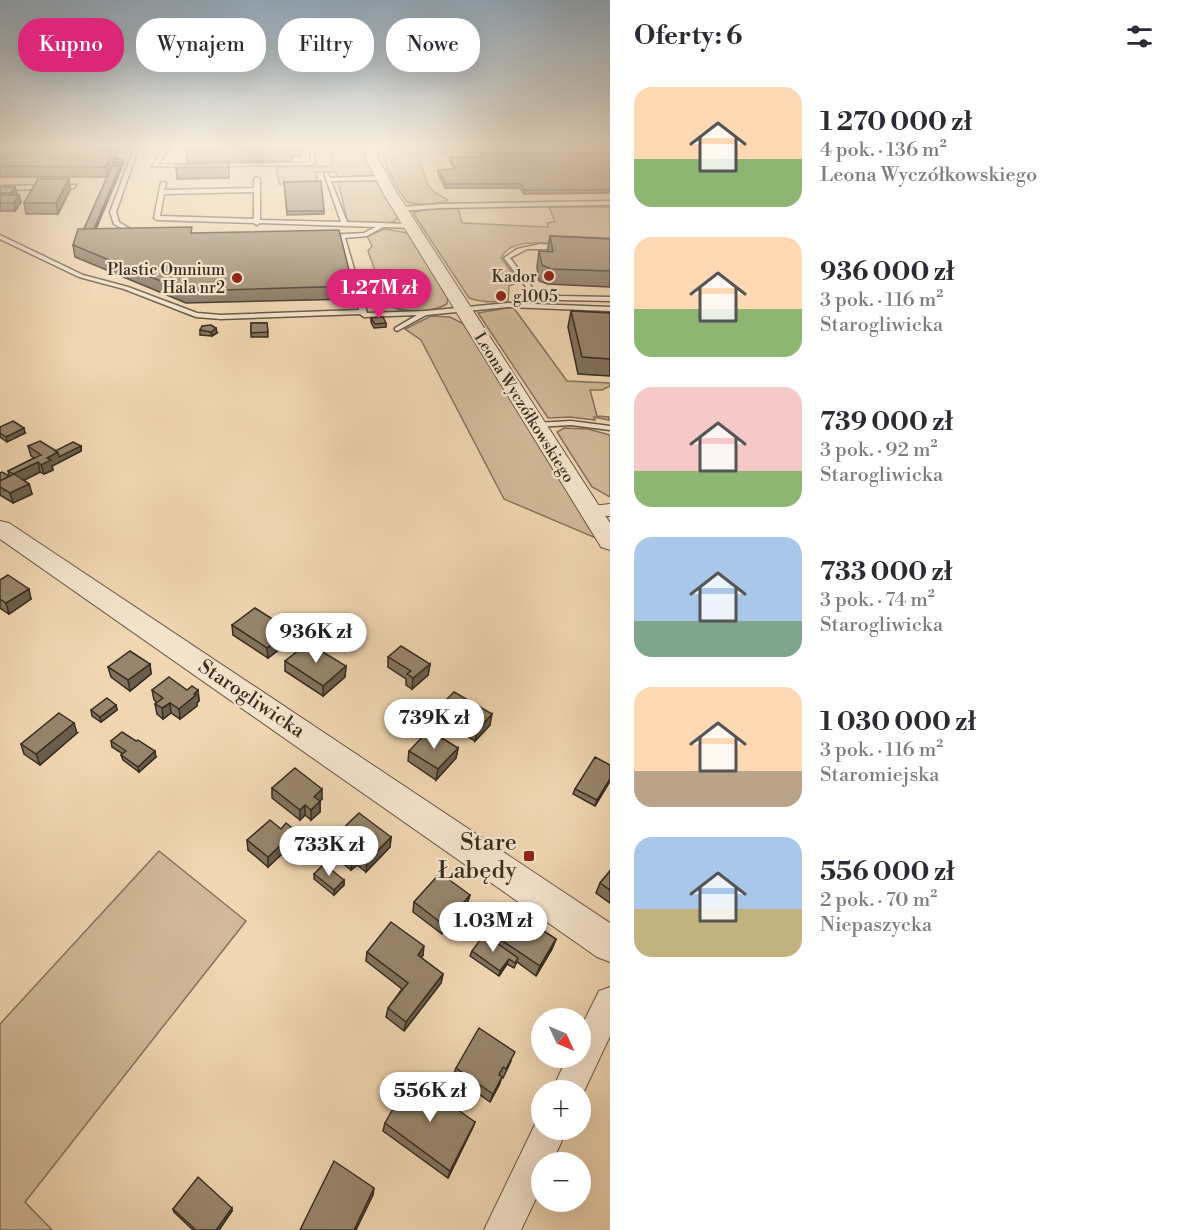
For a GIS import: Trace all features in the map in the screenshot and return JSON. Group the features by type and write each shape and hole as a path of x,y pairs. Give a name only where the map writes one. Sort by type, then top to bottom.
{"street":[{"name":"Leona Wyczółkowskiego","path":"397,203 610,542"},
{"path":"590,512 610,510"},
{"name":"Starogliwicka","path":"0,528 610,945"},
{"path":"573,1080 610,1002"},
{"path":"502,1230 545,1140"}],"lane":[{"path":"115,203 112,212 113,219 122,228 143,236"},
{"path":"159,203 157,218 380,227 411,226"},
{"path":"256,203 257,223"},
{"path":"337,203 345,225"},
{"path":"400,209 440,206 587,203"},
{"path":"320,237 365,235 380,227"},
{"path":"342,236 364,315 426,314 508,304 610,309"},
{"path":"0,237 81,276 126,288 196,315 221,317 363,312"},
{"path":"575,248 524,247 514,250 507,258 532,291 560,297 610,299"},
{"path":"555,306 560,297"},
{"path":"397,329 426,314"},
{"path":"536,425 571,423 610,428"}],"shaded area":[{"path":"343,203 390,203 399,218 389,224 347,220"},
{"path":"414,203 440,203 428,205"},
{"path":"458,207 462,223 548,227 547,223 555,222 549,207 610,207 610,238 562,236 563,244 528,243 512,247 501,258 519,282 509,286 508,301 479,301 469,298 413,213"},
{"path":"385,229 408,233 448,296 447,304 434,309 417,311 387,305 368,251 372,246 367,236"},
{"path":"513,307 567,381 610,383 610,386 602,390 590,390 597,416 609,417 609,420 594,417 595,420 570,417 548,418 478,313"},
{"path":"431,316 450,317 464,324 598,539 504,499 421,340 405,329"},
{"path":"564,428 588,429 610,435 610,497 592,487 557,432"},
{"path":"159,851 246,921 25,1202 52,1230 0,1230 0,1024"}],"building":[{"path":"95,203 105,203 94,229 84,229"},
{"path":"286,203 323,203 324,211 287,211"},
{"name":"Plastic Omnium Hala nr2","path":"192,227 191,233 339,230 353,286 185,291 73,245 78,229"},
{"path":"550,236 610,239 610,271 551,269 542,265 539,251 553,252"},
{"path":"571,311 610,313 610,359 582,357"},
{"path":"383,317 386,323 375,324 371,318"},
{"path":"251,323 267,323 268,332 251,333"},
{"path":"211,325 216,328 211,332 200,330 202,326"},
{"path":"13,421 24,428 6,437 0,433 0,427"},
{"path":"40,441 58,452 47,458 51,460 41,465 38,462 13,474 8,471 41,455 28,446"},
{"path":"73,442 81,446 59,457 58,452 55,451"},
{"path":"0,473 9,476 0,481"},
{"path":"14,474 29,484 10,493 0,487 0,481"},
{"path":"8,575 29,589 6,603 0,599 0,580"},
{"path":"255,608 290,630 267,648 232,625"},
{"path":"308,643 346,666 323,686 285,661"},
{"path":"401,646 430,664 413,678 407,674 411,671 388,657"},
{"path":"130,651 150,664 128,680 108,667"},
{"path":"169,677 187,690 192,686 198,690 194,694 196,695 179,709 170,703 162,708 155,704 163,698 152,690"},
{"path":"454,692 492,714 477,731 438,708"},
{"path":"107,698 116,705 100,717 91,710"},
{"path":"59,713 74,723 36,754 21,744"},
{"path":"429,730 458,748 438,769 409,751"},
{"path":"122,732 155,751 138,767 121,755 126,751 111,741"},
{"path":"595,757 610,765 610,779 597,800 575,789"},
{"path":"295,768 322,789 314,797 320,801 311,810 305,805 300,810 272,788"},
{"path":"359,813 391,837 367,862 358,855 352,860 338,849 343,844 334,837"},
{"path":"270,820 281,829 286,823 296,831 268,857 247,840"},
{"path":"324,864 344,880 334,890 314,874"},
{"path":"610,871 610,890 600,883"},
{"path":"440,873 470,895 444,925 414,902"},
{"path":"507,907 527,921 529,918 537,922 537,927 556,939 540,966 489,932"},
{"path":"391,922 424,946 418,955 443,974 406,1022 388,1008 408,983 367,952"},
{"path":"486,932 488,937 518,958 515,963 509,959 500,971 472,951"},
{"path":"479,1028 515,1052 506,1069 503,1067 499,1075 502,1077 493,1094 456,1068"},
{"path":"411,1077 475,1122 450,1171 385,1123"},
{"path":"334,1161 374,1188 354,1230 300,1230"},
{"path":"198,1177 232,1208 216,1230 196,1230 173,1209"}],"place":[{"name":"Kador","path":"549,276"},
{"name":"Plastic Omnium Hala nr2","path":"237,278"},
{"name":"g1005","path":"501,296"},
{"name":"Stare Łabędy","path":"529,856"}]}
